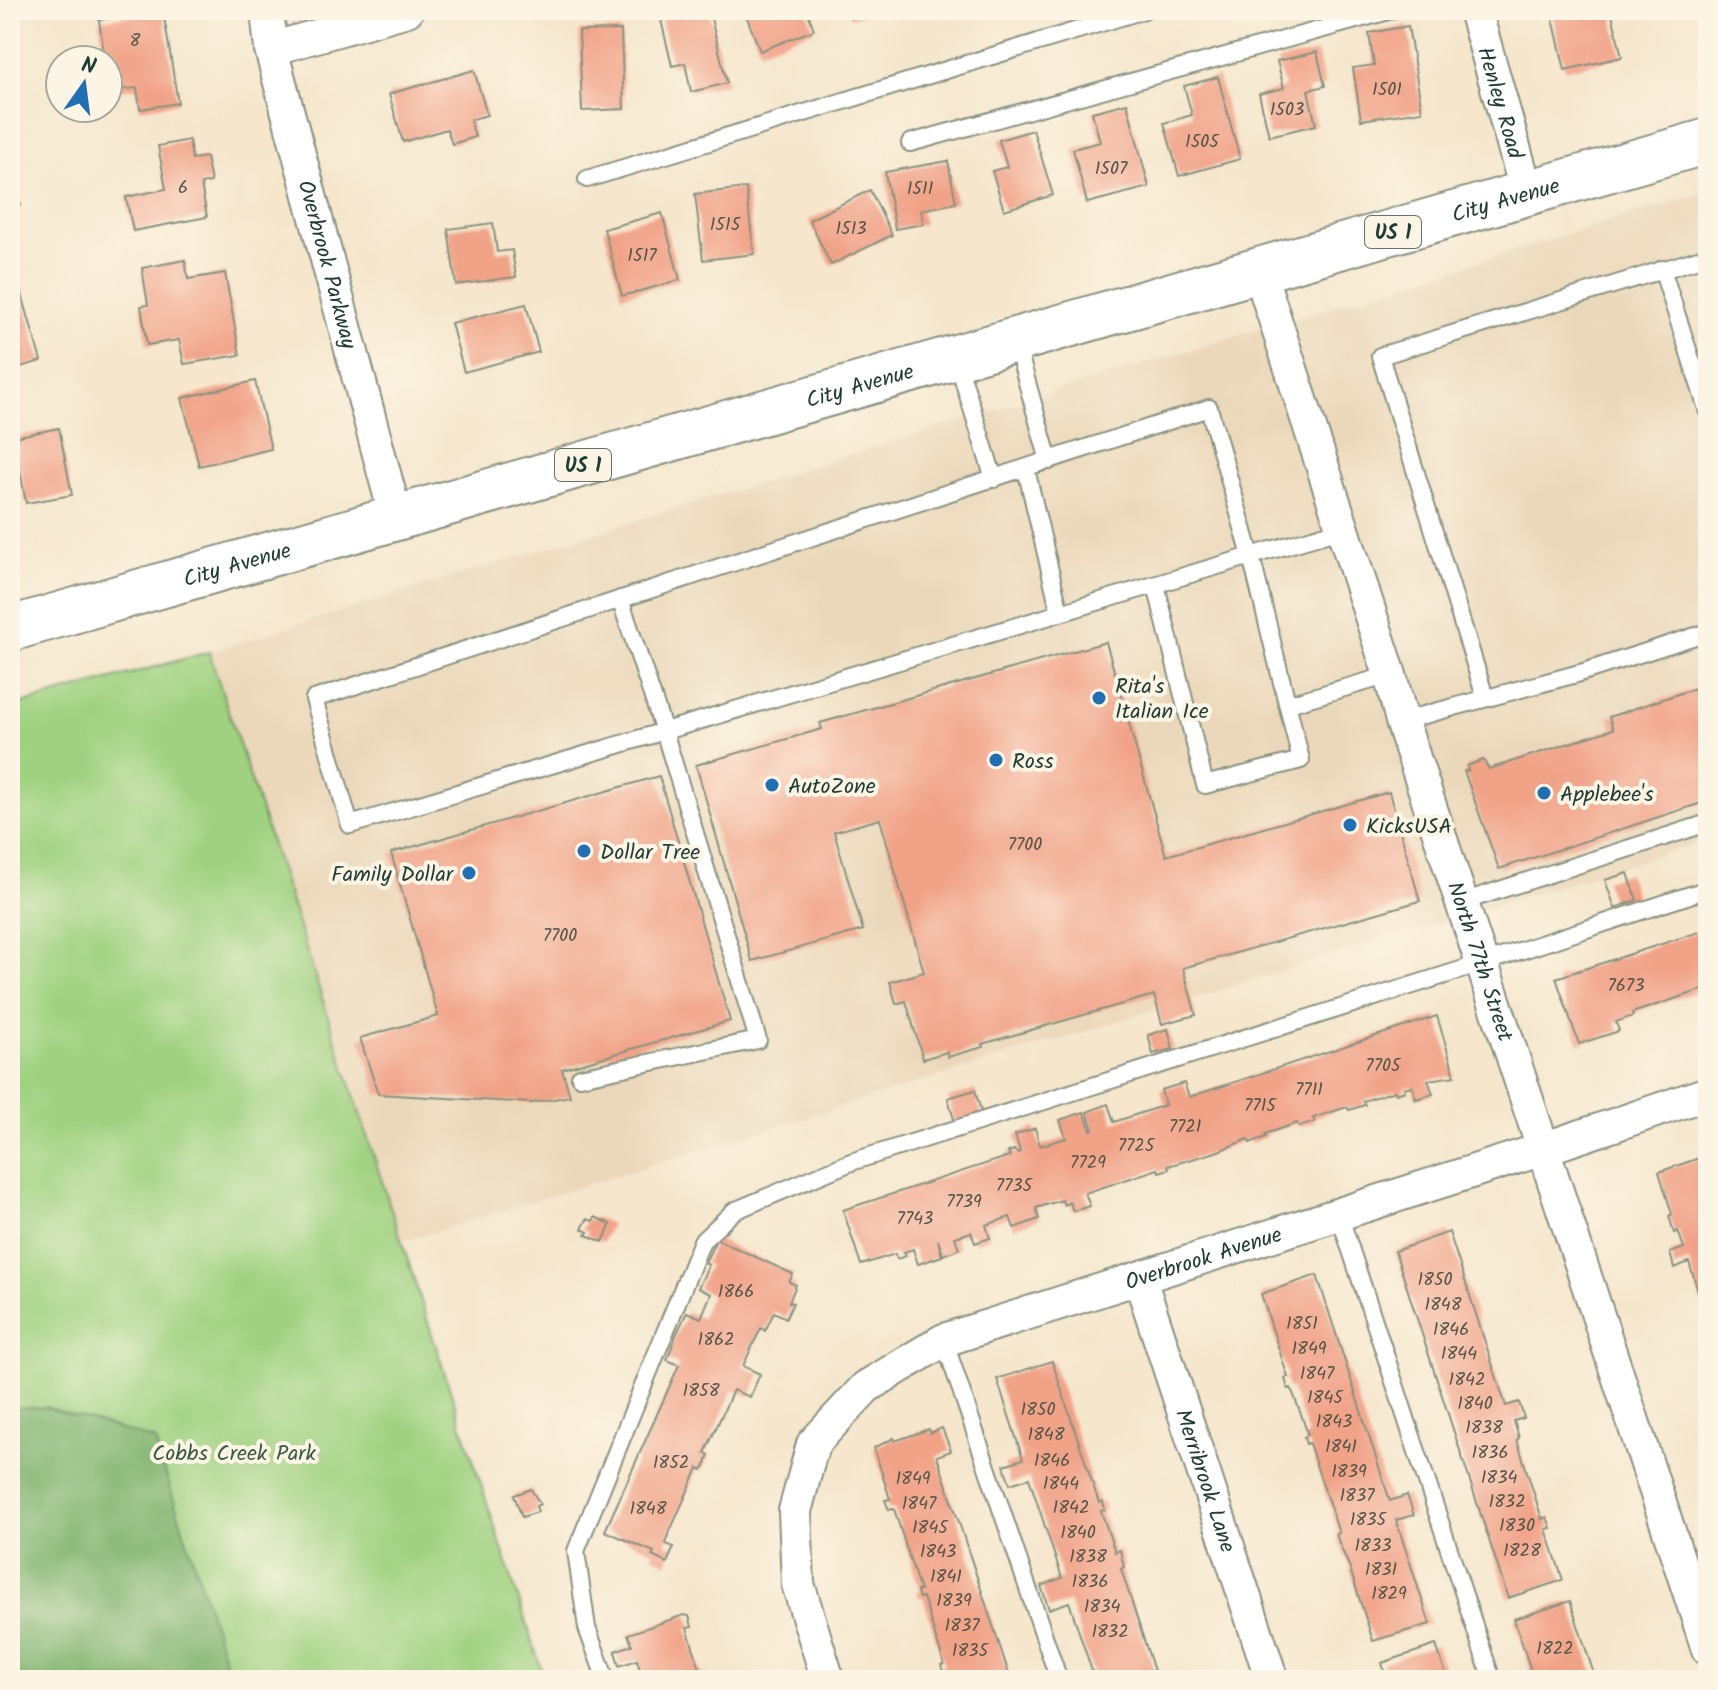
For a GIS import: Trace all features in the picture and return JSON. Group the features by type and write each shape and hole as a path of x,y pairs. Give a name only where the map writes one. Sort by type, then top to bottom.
{"highway":[{"name":"City Avenue","path":"10,629 1708,141"}],"street":[{"name":"Overbrook Parkway","path":"267,10 271,49 396,518"},
{"path":"271,49 407,10"},
{"name":"Henley Road","path":"1475,10 1527,193"},
{"name":"North 77th Street","path":"1259,270 1390,675 1402,721 1708,1649"},
{"name":"Overbrook Avenue","path":"828,1680 798,1584 795,1511 813,1444 866,1387 944,1340 1543,1149 1708,1093"},
{"name":"Merribrook Lane","path":"1140,1279 1272,1680"}],"lane":[{"path":"587,179 1144,10"},
{"path":"910,143 1392,10"},
{"path":"1485,697 1380,356 1708,256"},
{"path":"1662,269 1708,412"},
{"path":"1015,341 1049,461"},
{"path":"956,358 994,479"},
{"path":"1156,585 1205,785 1301,760 1251,556 1209,408 314,699 350,825 1251,556 1343,529"},
{"path":"1026,469 1060,613"},
{"path":"580,1077 758,1040 664,731 620,599"},
{"path":"1402,721 1580,673 1708,632"},
{"path":"1288,704 1390,675"},
{"path":"1462,902 1708,823"},
{"path":"606,1680 587,1628 576,1551 702,1241 734,1211 851,1162 1708,889"},
{"path":"1339,1214 1492,1680"},
{"path":"944,1340 1059,1680"}],"shaded area":[{"path":"1708,191 1708,840 401,1242 209,652"}],"green space":[{"name":"Cobbs Creek Park","path":"209,652 545,1680 10,1680 10,707"},
{"path":"46,1407 155,1440 231,1680 10,1680 10,1408"}],"building":[{"path":"163,10 178,103 140,109 137,88 124,89 124,44 103,44 99,20"},
{"path":"709,10 727,83 691,92 685,63 672,66 661,20"},
{"path":"744,10 807,10 814,30 760,51"},
{"path":"849,10 879,10 879,11 850,18"},
{"path":"1551,10 1611,10 1622,57 1565,70"},
{"path":"1408,26 1422,111 1361,120 1353,68 1374,65 1369,33"},
{"path":"621,30 624,109 582,111 579,31"},
{"path":"1317,52 1325,86 1308,90 1316,125 1269,136 1259,94 1284,88 1277,61"},
{"path":"474,70 487,115 470,120 475,137 452,144 447,129 403,142 389,94"},
{"path":"1218,77 1240,159 1179,176 1164,123 1192,115 1184,86"},
{"path":"1127,103 1149,187 1087,203 1073,149 1100,142 1092,112"},
{"path":"1033,130 1053,195 1004,210 992,171 1007,167 999,140"},
{"path":"189,140 192,159 206,157 211,182 201,184 207,217 133,231 126,197 166,189 158,146"},
{"path":"948,161 956,203 921,210 924,224 895,229 885,172"},
{"path":"10,172 21,205 10,208"},
{"path":"746,188 754,254 703,260 695,194"},
{"path":"870,190 892,235 831,265 809,220"},
{"path":"662,213 680,280 622,296 604,229"},
{"path":"493,223 497,252 512,250 516,277 456,285 448,229"},
{"path":"185,260 188,279 225,273 240,355 184,364 179,340 147,345 141,306 148,305 142,268"},
{"path":"17,277 41,361 10,370 10,279"},
{"path":"526,304 539,352 464,372 451,323"},
{"path":"255,381 271,449 199,466 182,398"},
{"path":"59,428 72,495 26,503 14,437"},
{"path":"1106,642 1166,856 1389,792 1420,901 1183,968 1196,1015 1162,1024 1154,995 982,1044 983,1047 948,1057 947,1052 923,1059 906,1001 896,1004 890,982 924,972 880,819 834,832 863,930 752,961 696,765 822,729 820,723"},
{"path":"1708,684 1708,801 1499,869 1464,771 1468,771 1467,766 1483,760 1489,769 1613,729 1609,717"},
{"path":"659,776 730,1021 562,1069 570,1096 532,1103 378,1094 360,1038 438,1016 391,853"},
{"path":"1628,873 1637,900 1615,908 1605,880"},
{"path":"1708,929 1708,988 1632,1013 1633,1016 1616,1022 1619,1031 1579,1044 1556,978"},
{"path":"1437,1016 1455,1076 1428,1080 1433,1094 1416,1099 1412,1086 1404,1088 1405,1091 1396,1094 1395,1091 1363,1101 1365,1105 1349,1110 1347,1107 1313,1118 1315,1122 1299,1127 1297,1123 1265,1134 1266,1137 1250,1143 1248,1139 1168,1166 1169,1169 1159,1172 1158,1169 1085,1193 1090,1206 1073,1211 1070,1202 1064,1205 1062,1200 1036,1208 1039,1219 1014,1228 1010,1217 986,1225 990,1238 975,1243 971,1232 955,1237 959,1249 943,1255 938,1240 942,1256 918,1264 913,1249 897,1259 895,1254 861,1265 843,1210 1010,1156 1008,1152 1014,1150 1020,1152 1015,1135 1035,1128 1040,1146 1066,1138 1060,1120 1084,1112 1093,1129 1087,1112 1108,1104 1114,1122 1165,1105 1161,1090 1184,1083 1189,1097"},
{"path":"1168,1029 1173,1049 1153,1054 1148,1035"},
{"path":"975,1090 982,1115 955,1123 948,1098"},
{"path":"1708,1155 1707,1320 1689,1262 1674,1268 1670,1253 1684,1248 1678,1231 1674,1233 1669,1216 1672,1214 1659,1172"},
{"path":"595,1217 611,1224 603,1242 586,1235 588,1232 582,1229 587,1219 593,1221"},
{"path":"1449,1232 1506,1406 1519,1402 1524,1418 1514,1421 1517,1440 1542,1519 1547,1517 1551,1528 1546,1529 1563,1580 1508,1598 1395,1251"},
{"path":"716,1239 793,1274 789,1282 796,1285 786,1318 774,1312 765,1331 761,1328 743,1366 760,1374 750,1397 733,1390 705,1453 709,1455 706,1464 702,1470 698,1468 670,1531 666,1544 674,1547 667,1563 652,1556 654,1552 605,1531 679,1365 667,1360 676,1335 687,1312 701,1318 711,1294 698,1288"},
{"path":"1317,1275 1390,1501 1407,1495 1414,1515 1396,1520 1430,1624 1373,1641 1309,1443 1306,1444 1304,1437 1308,1435 1302,1417 1291,1388 1288,1389 1285,1378 1288,1377 1261,1294"},
{"path":"1052,1361 1099,1503 1103,1502 1105,1510 1101,1511 1115,1552 1120,1550 1124,1567 1121,1569 1157,1680 1095,1680 1069,1602 1049,1609 1041,1586 1062,1578 1029,1478 1010,1484 1004,1465 1023,1459 997,1379"},
{"path":"942,1428 951,1451 937,1456 1011,1680 946,1680 941,1665 944,1664 923,1597 919,1598 917,1591 920,1591 894,1509 889,1510 885,1500 890,1499 874,1448 894,1438 895,1441 929,1429 930,1433"},
{"path":"531,1489 540,1504 536,1506 538,1512 522,1517 514,1495"},
{"path":"1570,1601 1596,1680 1534,1680 1514,1619"},
{"path":"689,1616 692,1627 687,1628 702,1675 706,1673 708,1680 643,1680 637,1660 619,1666 615,1651 632,1645 628,1634"},
{"path":"1436,1645 1448,1680 1387,1680 1382,1663"}],"place":[{"name":"Rita's Italian Ice","path":"1099,698"},
{"name":"Ross","path":"996,760"},
{"name":"AutoZone","path":"772,785"},
{"name":"Applebee's","path":"1544,793"},
{"name":"KicksUSA","path":"1350,825"},
{"name":"Dollar Tree","path":"584,851"},
{"name":"Family Dollar","path":"469,873"}]}
